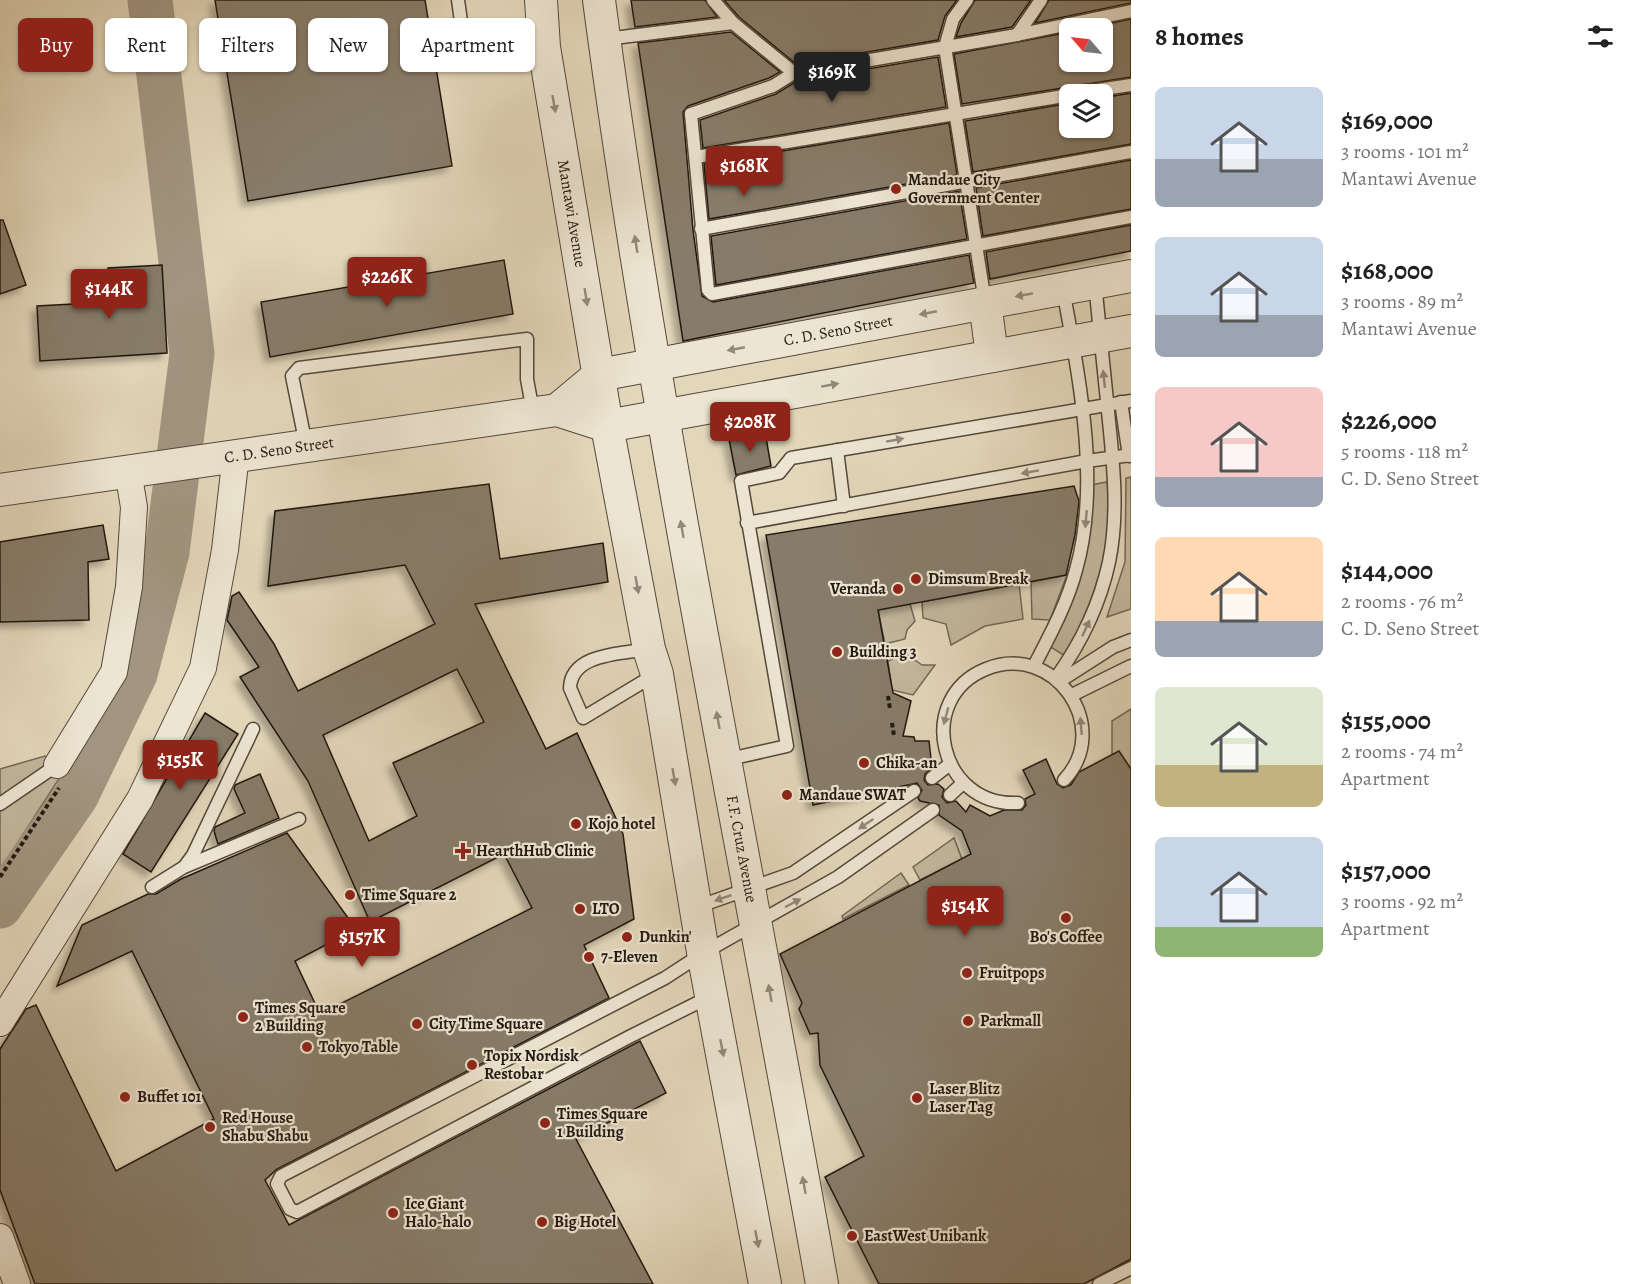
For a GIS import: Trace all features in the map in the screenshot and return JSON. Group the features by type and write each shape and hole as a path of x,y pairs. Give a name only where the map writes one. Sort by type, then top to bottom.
{"street":[{"name":"Mantawi Avenue","path":"541,0 544,47 608,426"},
{"path":"599,0 662,415"},
{"name":"C. D. Seno Street","path":"545,411 599,375 1131,276"},
{"path":"985,302 992,356"},
{"name":"C. D. Seno Street","path":"0,490 545,411 608,426 1131,331"},
{"name":"F.F. Cruz Avenue","path":"662,415 822,1284"},
{"path":"608,426 653,661 765,1284"},
{"path":"0,1023 140,799 203,668 225,550 226,457"},
{"path":"59,775 114,672 129,587 134,507 141,469"},
{"path":"0,1237 17,1284"}],"lane":[{"path":"458,0 465,50 469,58 484,59 544,47"},
{"path":"713,0 733,23 795,73"},
{"path":"967,0 953,19 945,47 978,245 985,302"},
{"path":"1017,35 1041,0"},
{"path":"1131,11 1017,35 795,73 773,86 691,114 708,290 712,294 1131,217"},
{"path":"604,40 733,23"},
{"path":"1113,88 1131,85"},
{"path":"696,157 1059,97"},
{"path":"701,229 1131,152"},
{"path":"1034,666 1058,621 1076,572 1086,521 1087,461 1081,409 1086,339 1095,283"},
{"path":"1058,679 1088,624 1105,579 1113,521 1113,458 1107,404 1086,339 1063,288"},
{"path":"306,445 292,376 299,368 527,339 527,379 545,411"},
{"path":"725,760 787,746 747,524 741,481 779,473 791,458 1126,401 1130,455 747,524"},
{"path":"837,450 844,506"},
{"path":"1058,679 1113,647 1131,640"},
{"path":"586,661 653,661 583,718 570,688 577,668 586,661"},
{"path":"1018,803 992,800 963,783 950,764 943,733 948,709 960,687 979,673 1002,664 1034,666 1058,679 1072,695 1079,711 1082,744 1077,761 1064,780"},
{"path":"1072,695 1131,666"},
{"path":"184,867 193,855 253,729"},
{"path":"932,778 950,764"},
{"path":"0,804 59,775"},
{"path":"950,795 963,783"},
{"path":"696,908 793,873 914,791"},
{"path":"712,996 629,1037 297,1212 290,1209 277,1184 281,1176 665,978 705,952 838,877 933,810"},
{"path":"152,887 184,867 299,819"},
{"path":"1099,1284 1131,1268"}],"path":[{"path":"888,696 890,708"},
{"path":"892,723 894,736"},
{"path":"0,878 59,775"}],"shaded area":[{"path":"1131,477 1131,609 1107,617 1125,562 1126,478"},
{"path":"1107,482 1108,527 1100,572 1085,615 1065,656 1049,646 1061,623 1091,485"},
{"path":"1067,575 1050,620 1032,619 1031,582"},
{"path":"1019,584 1023,619 985,626 951,645 946,624 923,618 922,602"},
{"path":"910,604 915,621 907,630 905,639 885,644 878,610"},
{"path":"905,653 922,665 935,665 913,695 892,690 888,661"},
{"path":"1131,709 1131,769 1119,752 1112,755 1112,721"},
{"path":"45,756 64,771 0,870 0,769"},
{"path":"954,838 962,859 920,880 913,867"},
{"path":"901,873 909,885 843,919 842,916"}],"building":[{"path":"215,0 425,0 428,18 400,18 400,72 437,72 452,166 248,201 227,72 296,72 296,18 218,18"},
{"path":"631,0 705,0 717,17 635,27"},
{"path":"724,0 957,0 945,16 938,40 796,64 739,17"},
{"path":"975,0 1031,0 1012,27 956,37 961,23"},
{"path":"1049,0 1131,0 1131,3 1035,23"},
{"path":"1131,19 1131,77 1087,84 1059,84 1059,89 962,104 954,54 1059,34 1059,72 1113,72 1113,23"},
{"path":"731,32 780,72 769,78 688,106 683,112 693,230 702,296 713,302 969,255 974,283 683,341 638,43"},
{"path":"938,57 946,107 703,148 700,120 776,94 797,81"},
{"path":"1131,93 1131,144 973,172 965,121 1059,105 1059,138 1113,138 1113,96"},
{"path":"949,123 957,175 709,219 704,164"},
{"path":"1131,160 1131,209 983,236 976,188"},
{"path":"959,191 967,239 716,285 711,236"},
{"path":"0,220 3,220 26,285 0,294"},
{"path":"1131,225 1131,251 990,279 986,252"},
{"path":"504,260 513,314 270,357 261,302"},
{"path":"162,265 167,353 40,361 37,306 110,302 108,268"},
{"path":"765,432 771,466 736,475 729,439"},
{"path":"489,484 500,559 603,543 608,582 475,604 546,749 577,733 623,834 634,919 584,945 609,998 277,1169 265,1180 289,1225 640,1041 666,1093 576,1139 653,1284 35,1284 0,1190 0,1049 26,1009 36,1005 116,1171 214,1119 132,951 57,986 82,925 148,894 156,894 181,879 287,833 356,929 295,961 320,1014 532,908 504,854 370,922 308,781 240,677 259,667 227,620 232,596 239,592 274,644 298,691 435,624 405,565 268,586 275,511","holes":["457,669 484,722 393,763 417,816 369,841 323,735"]},
{"name":"Parkmall","path":"1074,486 1079,501 1075,535 1066,575 878,610 893,693 911,701 903,736 914,737 915,741 929,741 932,768 925,774 924,780 928,785 938,784 944,789 942,797 947,803 956,801 966,812 970,805 990,816 1004,810 1022,810 1026,805 1025,799 1035,794 1023,770 1046,759 1057,784 1063,788 1071,785 1079,772 1119,751 1131,769 1131,1259 1084,1284 879,1284 825,1177 864,1156 820,1065 818,1033 810,1034 799,1009 802,1003 780,954 971,854 962,831 939,815 939,805 920,801 918,798 922,790 917,783 813,805 766,535"},
{"path":"103,525 109,559 88,562 89,620 0,622 0,542"},
{"path":"205,713 238,734 151,872 123,854"},
{"path":"260,774 279,818 218,844 215,827 245,813 234,789 235,785"}],"waterway":[{"path":"0,906 76,796 135,674 167,552 192,354 150,0"}],"place":[{"name":"Mandaue City Government Center","path":"896,189"},
{"name":"Dimsum Break","path":"916,579"},
{"name":"Veranda","path":"898,589"},
{"name":"Building 3","path":"837,652"},
{"name":"Chika-an","path":"864,763"},
{"name":"Mandaue SWAT","path":"787,795"},
{"name":"Kojo hotel","path":"576,824"},
{"name":"HearthHub Clinic","path":"463,851"},
{"name":"Time Square 2","path":"350,895"},
{"name":"LTO","path":"580,909"},
{"name":"Bo's Coffee","path":"1066,918"},
{"name":"Dunkin'","path":"627,937"},
{"name":"7-Eleven","path":"589,957"},
{"name":"Fruitpops","path":"967,973"},
{"name":"Times Square 2 Building","path":"243,1017"},
{"name":"Parkmall","path":"968,1021"},
{"name":"City Time Square","path":"417,1024"},
{"name":"Tokyo Table","path":"307,1047"},
{"name":"Topix Nordisk Restobar","path":"472,1065"},
{"name":"Buffet 101","path":"125,1097"},
{"name":"Laser Blitz Laser Tag","path":"917,1098"},
{"name":"Times Square 1 Building","path":"545,1123"},
{"name":"Red House Shabu Shabu","path":"210,1127"},
{"name":"Ice Giant Halo-halo","path":"393,1213"},
{"name":"Big Hotel","path":"542,1222"},
{"name":"EastWest Unibank","path":"852,1236"}]}
